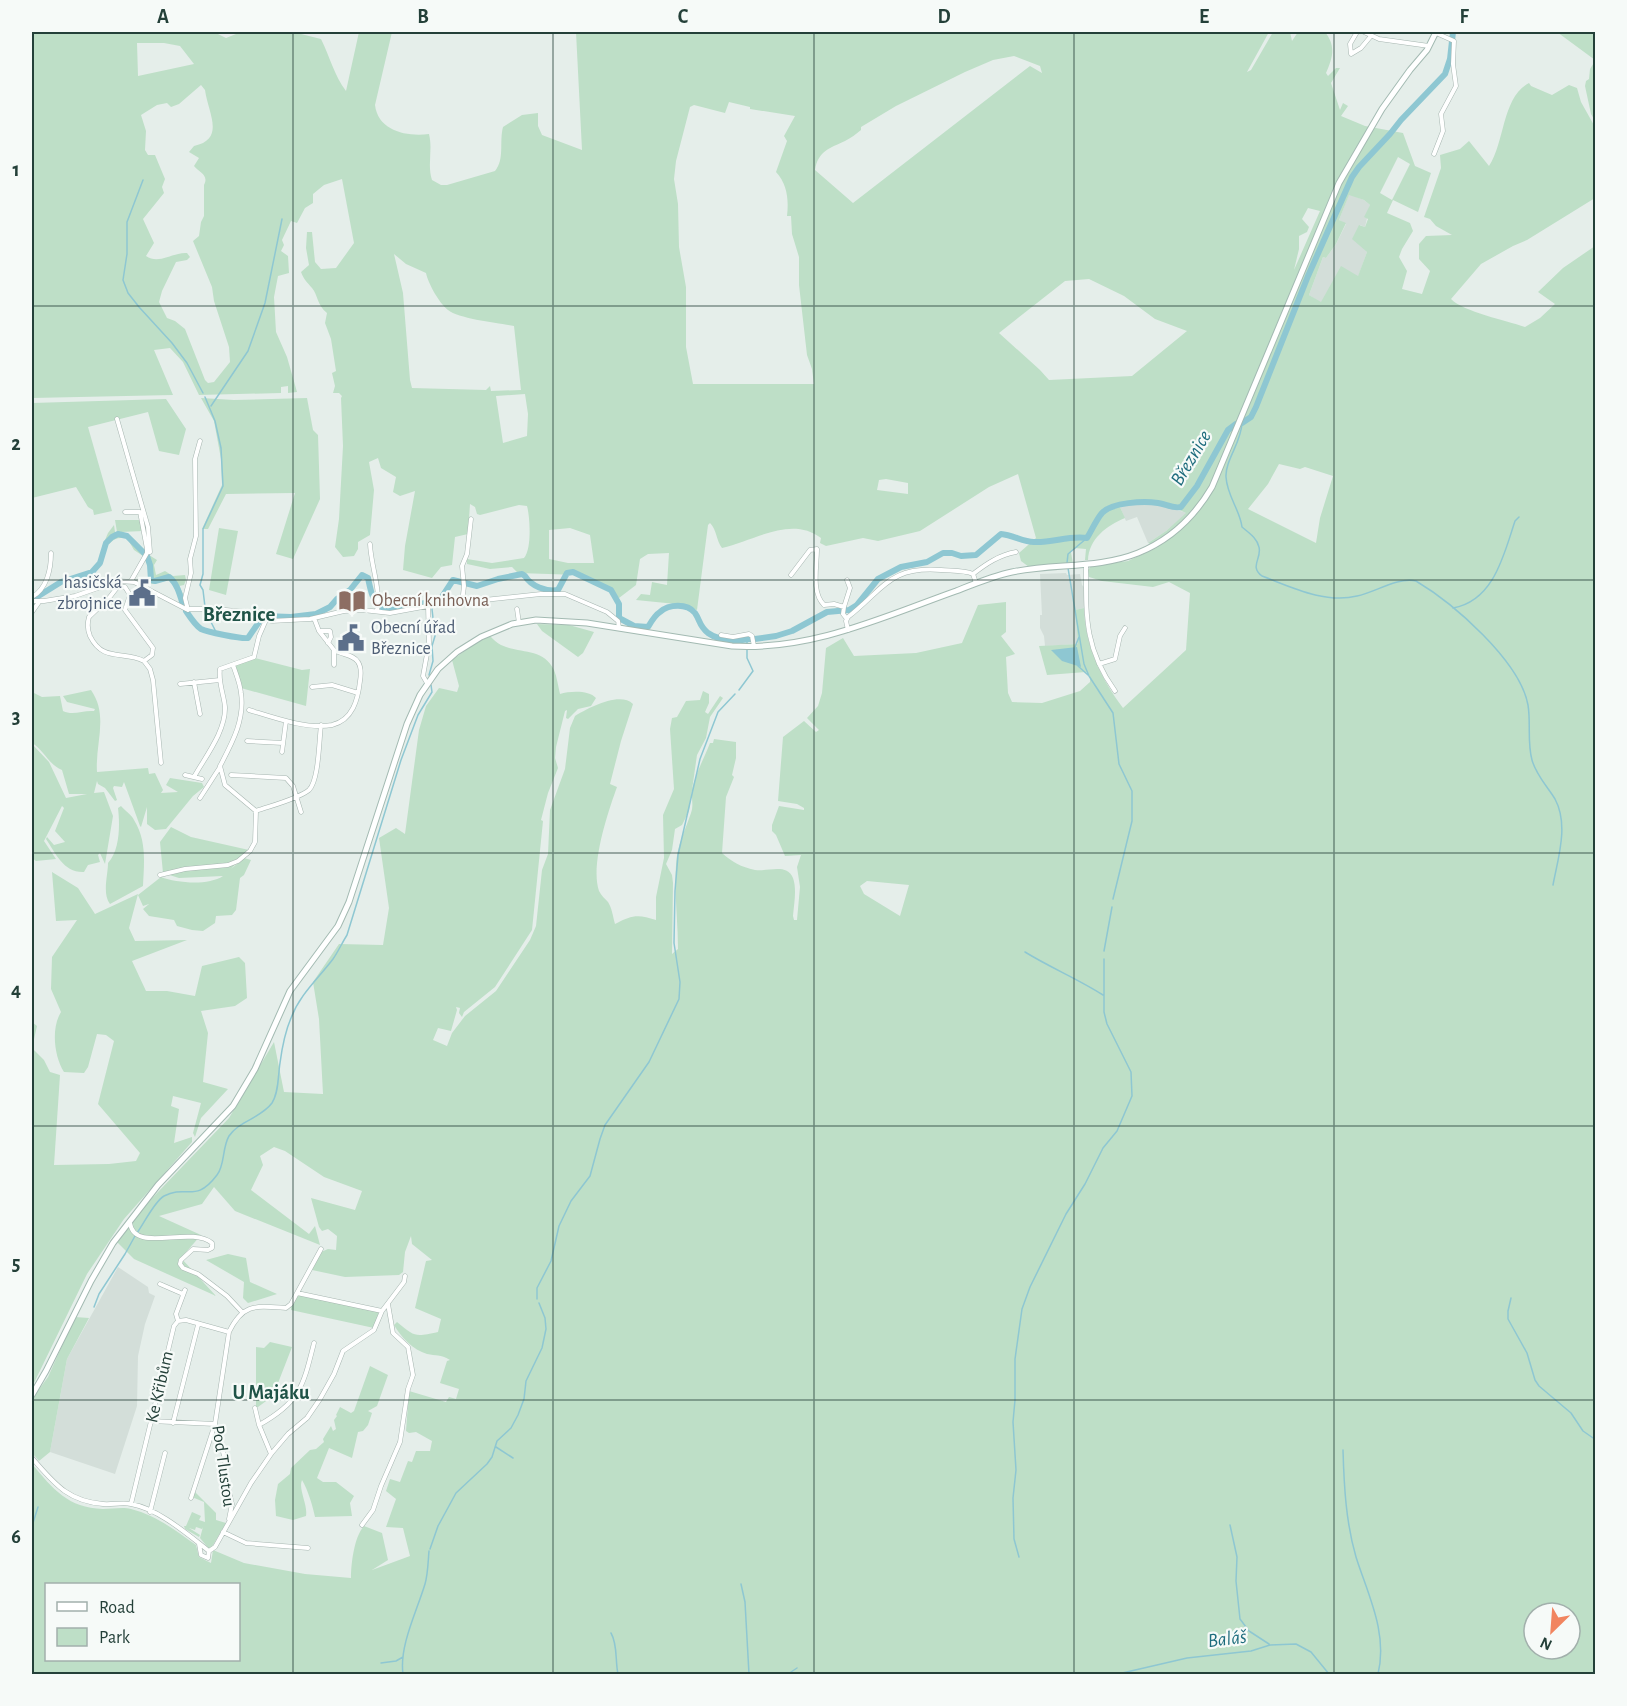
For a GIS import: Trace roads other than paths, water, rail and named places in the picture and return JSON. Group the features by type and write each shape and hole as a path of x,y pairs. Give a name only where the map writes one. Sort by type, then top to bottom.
{"main road":[{"path":"32,1395 96,1271 129,1220 165,1176 233,1106 255,1069 290,991 338,926 349,902 414,707 427,683 449,659 488,633 519,623 560,620 712,644 749,647 801,643 848,630 1012,572 1086,565 1125,558 1158,543 1189,518 1208,493 1225,459 1339,183 1382,109 1429,46 1436,32"}],"street":[{"path":"1357,32 1350,44 1351,54 1361,48 1371,36"},
{"path":"1364,32 1379,39 1429,46"},
{"path":"1434,154 1443,131 1441,114 1456,86 1453,64 1454,41 1436,32"},
{"path":"117,418 148,527 150,552 146,554 131,581"},
{"path":"188,610 185,598 196,536 195,456 200,441"},
{"path":"125,512 140,512 146,554"},
{"path":"462,603 462,566 467,554 471,519"},
{"path":"370,544 377,580 377,607"},
{"path":"791,574 810,550 817,549 816,584 821,603 834,604 844,610"},
{"path":"847,619 884,584 900,574 923,569 973,574 1003,554 1016,552"},
{"path":"51,553 51,566 44,586 32,599 39,602 75,596 131,581 188,610 215,609 247,612 263,619 293,621 377,607 398,612 428,606 541,594 565,594 607,612 618,621 619,629"},
{"path":"1086,565 1085,613 1091,640 1099,664 1115,691"},
{"path":"973,574 976,583"},
{"path":"847,580 850,588 844,610 848,630"},
{"path":"118,583 125,587 130,595 125,610 153,646 152,655 144,661"},
{"path":"118,583 89,617 88,631 96,645 106,652 144,661 150,669 161,763"},
{"path":"32,612 39,602"},
{"path":"427,683 423,676 429,643 428,606"},
{"path":"517,609 519,623"},
{"path":"249,710 286,720 332,725 347,717 354,708 361,671 359,663 352,657 334,650 319,631 314,618"},
{"path":"194,777 224,718 225,703 220,680 221,668 254,657 263,619"},
{"path":"1099,664 1115,659 1120,636 1125,628"},
{"path":"319,631 330,631 331,637 328,643"},
{"path":"721,634 733,637 749,634 752,636 749,647"},
{"path":"334,650 334,665"},
{"path":"200,798 234,740 240,720 242,694 233,665"},
{"path":"180,684 220,680"},
{"path":"194,682 200,714"},
{"path":"312,687 332,685 358,693"},
{"path":"282,752 286,720"},
{"path":"256,811 308,791 314,781 321,725"},
{"path":"248,741 283,743"},
{"path":"220,766 225,785 256,811"},
{"path":"185,775 202,779"},
{"path":"231,775 284,777 291,782 302,812"},
{"path":"160,875 185,869 228,865 238,861 250,851 255,842 256,811"},
{"path":"129,1220 131,1231 146,1239 167,1239 187,1235 206,1238 212,1243 212,1248 193,1250 181,1260 180,1264 183,1268 198,1274 227,1296 242,1312 260,1307 286,1308 291,1304 321,1249"},
{"path":"199,1544 201,1556 208,1558 209,1551 215,1547 251,1483 271,1454 288,1434 307,1418 334,1374 343,1351 374,1330 382,1311 404,1282 405,1276"},
{"name":"Ke Křibům","path":"131,1504 174,1326 178,1321 176,1314 184,1292 160,1284"},
{"path":"297,1293 382,1311"},
{"path":"362,1525 374,1510 381,1486 400,1442 408,1389 413,1375 408,1347 393,1333 388,1302"},
{"name":"Pod Tlustou","path":"227,1524 232,1504 226,1478 225,1459 215,1424 229,1332 233,1322 242,1312"},
{"path":"178,1321 186,1320 229,1332"},
{"path":"173,1423 198,1325"},
{"path":"259,1425 285,1409 297,1395 304,1380 314,1343"},
{"path":"255,1408 259,1425 271,1454"},
{"path":"152,1421 215,1424 191,1498"},
{"path":"150,1512 165,1453"},
{"path":"32,1458 56,1485 75,1498 104,1504 131,1504 166,1519 209,1551"},
{"path":"223,1532 246,1543 308,1548"}],"water":[{"path":"1077,647 1081,667 1062,661 1051,650"}],"waterway":[{"name":"Březnice","path":"1242,423 1251,417 1256,407 1308,276 1352,177 1401,120 1445,74 1450,59 1453,32"},
{"path":"143,180 127,222 127,254 123,280 128,293 187,363 203,393"},
{"path":"211,406 248,351 265,303 282,219"},
{"path":"205,397 215,421 221,448 223,486 203,529 203,574 200,585 203,590 205,607"},
{"path":"1242,422 1226,477 1242,527 1258,544 1256,569 1262,576 1308,593 1333,598 1357,596 1401,581 1416,581 1466,618 1499,652 1512,670 1528,705 1532,760 1559,809 1562,831 1553,885"},
{"name":"Březnice","path":"755,639 792,631 827,612 849,610 857,605 878,579 901,567 927,562 943,553 961,556 976,555 1001,534 1034,542 1087,538 1102,513 1113,507 1145,502 1181,507 1197,486 1228,430 1236,424"},
{"path":"1453,608 1467,604 1488,586 1501,561 1515,521 1519,517"},
{"name":"Březnice","path":"32,600 61,582 92,572 100,563 106,543 118,534 127,536 147,556 151,580 169,577 174,582 183,605"},
{"path":"1067,563 1068,554 1087,538"},
{"path":"1068,568 1084,664 1089,676 1113,713 1119,764 1132,791 1132,821 1113,899"},
{"name":"Březnice","path":"186,611 201,629 248,638 263,616 291,617 316,614 330,607 350,590 362,575 368,578 376,603 390,610 440,600 453,580 477,586 522,574 535,585 544,589 558,590 567,573 573,572 611,590 619,604 619,618 634,626 648,627 656,615 664,609 683,606 695,613 703,628 712,636 728,640 750,639"},
{"path":"429,675 433,661 432,646 435,636 432,609"},
{"path":"206,612 216,632"},
{"path":"1075,647 1079,637"},
{"path":"739,690 753,671 747,658 747,640"},
{"path":"1078,666 1088,675"},
{"path":"137,1233 153,1207 164,1196 197,1191 209,1184 220,1171 229,1136 272,1103 277,1089 285,1034 289,1023 299,1001 333,959 347,935 401,760 418,715 432,692 431,685"},
{"path":"537,1299 537,1288 551,1261 559,1226 571,1201 590,1176 605,1125 649,1062 679,999 680,982 674,943 678,855 700,759 718,712 735,694"},
{"path":"1104,951 1112,907"},
{"path":"1025,952 1103,995"},
{"path":"1019,1557 1014,1539 1013,1498 1016,1470 1013,1422 1015,1359 1022,1309 1030,1287 1066,1214 1085,1184 1103,1148 1117,1131 1132,1096 1131,1072 1107,1024 1104,1012 1104,959"},
{"path":"94,1307 99,1294 135,1236"},
{"path":"1511,1298 1508,1319 1527,1353 1535,1380 1571,1413 1583,1431 1596,1440"},
{"path":"430,1549 438,1526 456,1493 487,1464 497,1441 511,1428 518,1415 524,1399 526,1381 542,1348 546,1329 545,1318 539,1303"},
{"path":"496,1447 513,1458"},
{"path":"1343,1450 1350,1531 1379,1629 1378,1674"},
{"path":"32,1526 38,1507"},
{"path":"1230,1525 1237,1557 1236,1581 1240,1619 1249,1631 1269,1644"},
{"path":"403,1674 404,1652 426,1580 429,1551"},
{"path":"741,1584 745,1602 749,1674"},
{"path":"611,1633 615,1643 618,1674"},
{"name":"Baláš","path":"1118,1674 1187,1658 1251,1651 1270,1645 1296,1644 1311,1652 1329,1674"},
{"path":"381,1663 396,1661 403,1657"},
{"path":"788,1674 797,1668"}],"place":[{"name":"hasičská zbrojnice","path":"142,593"},
{"name":"Obecní knihovna","path":"352,601"},
{"name":"Obecní úřad Březnice","path":"351,638"}],"district":[{"name":"Březnice","path":"239,614"},
{"name":"U Majáku","path":"271,1393"}]}
